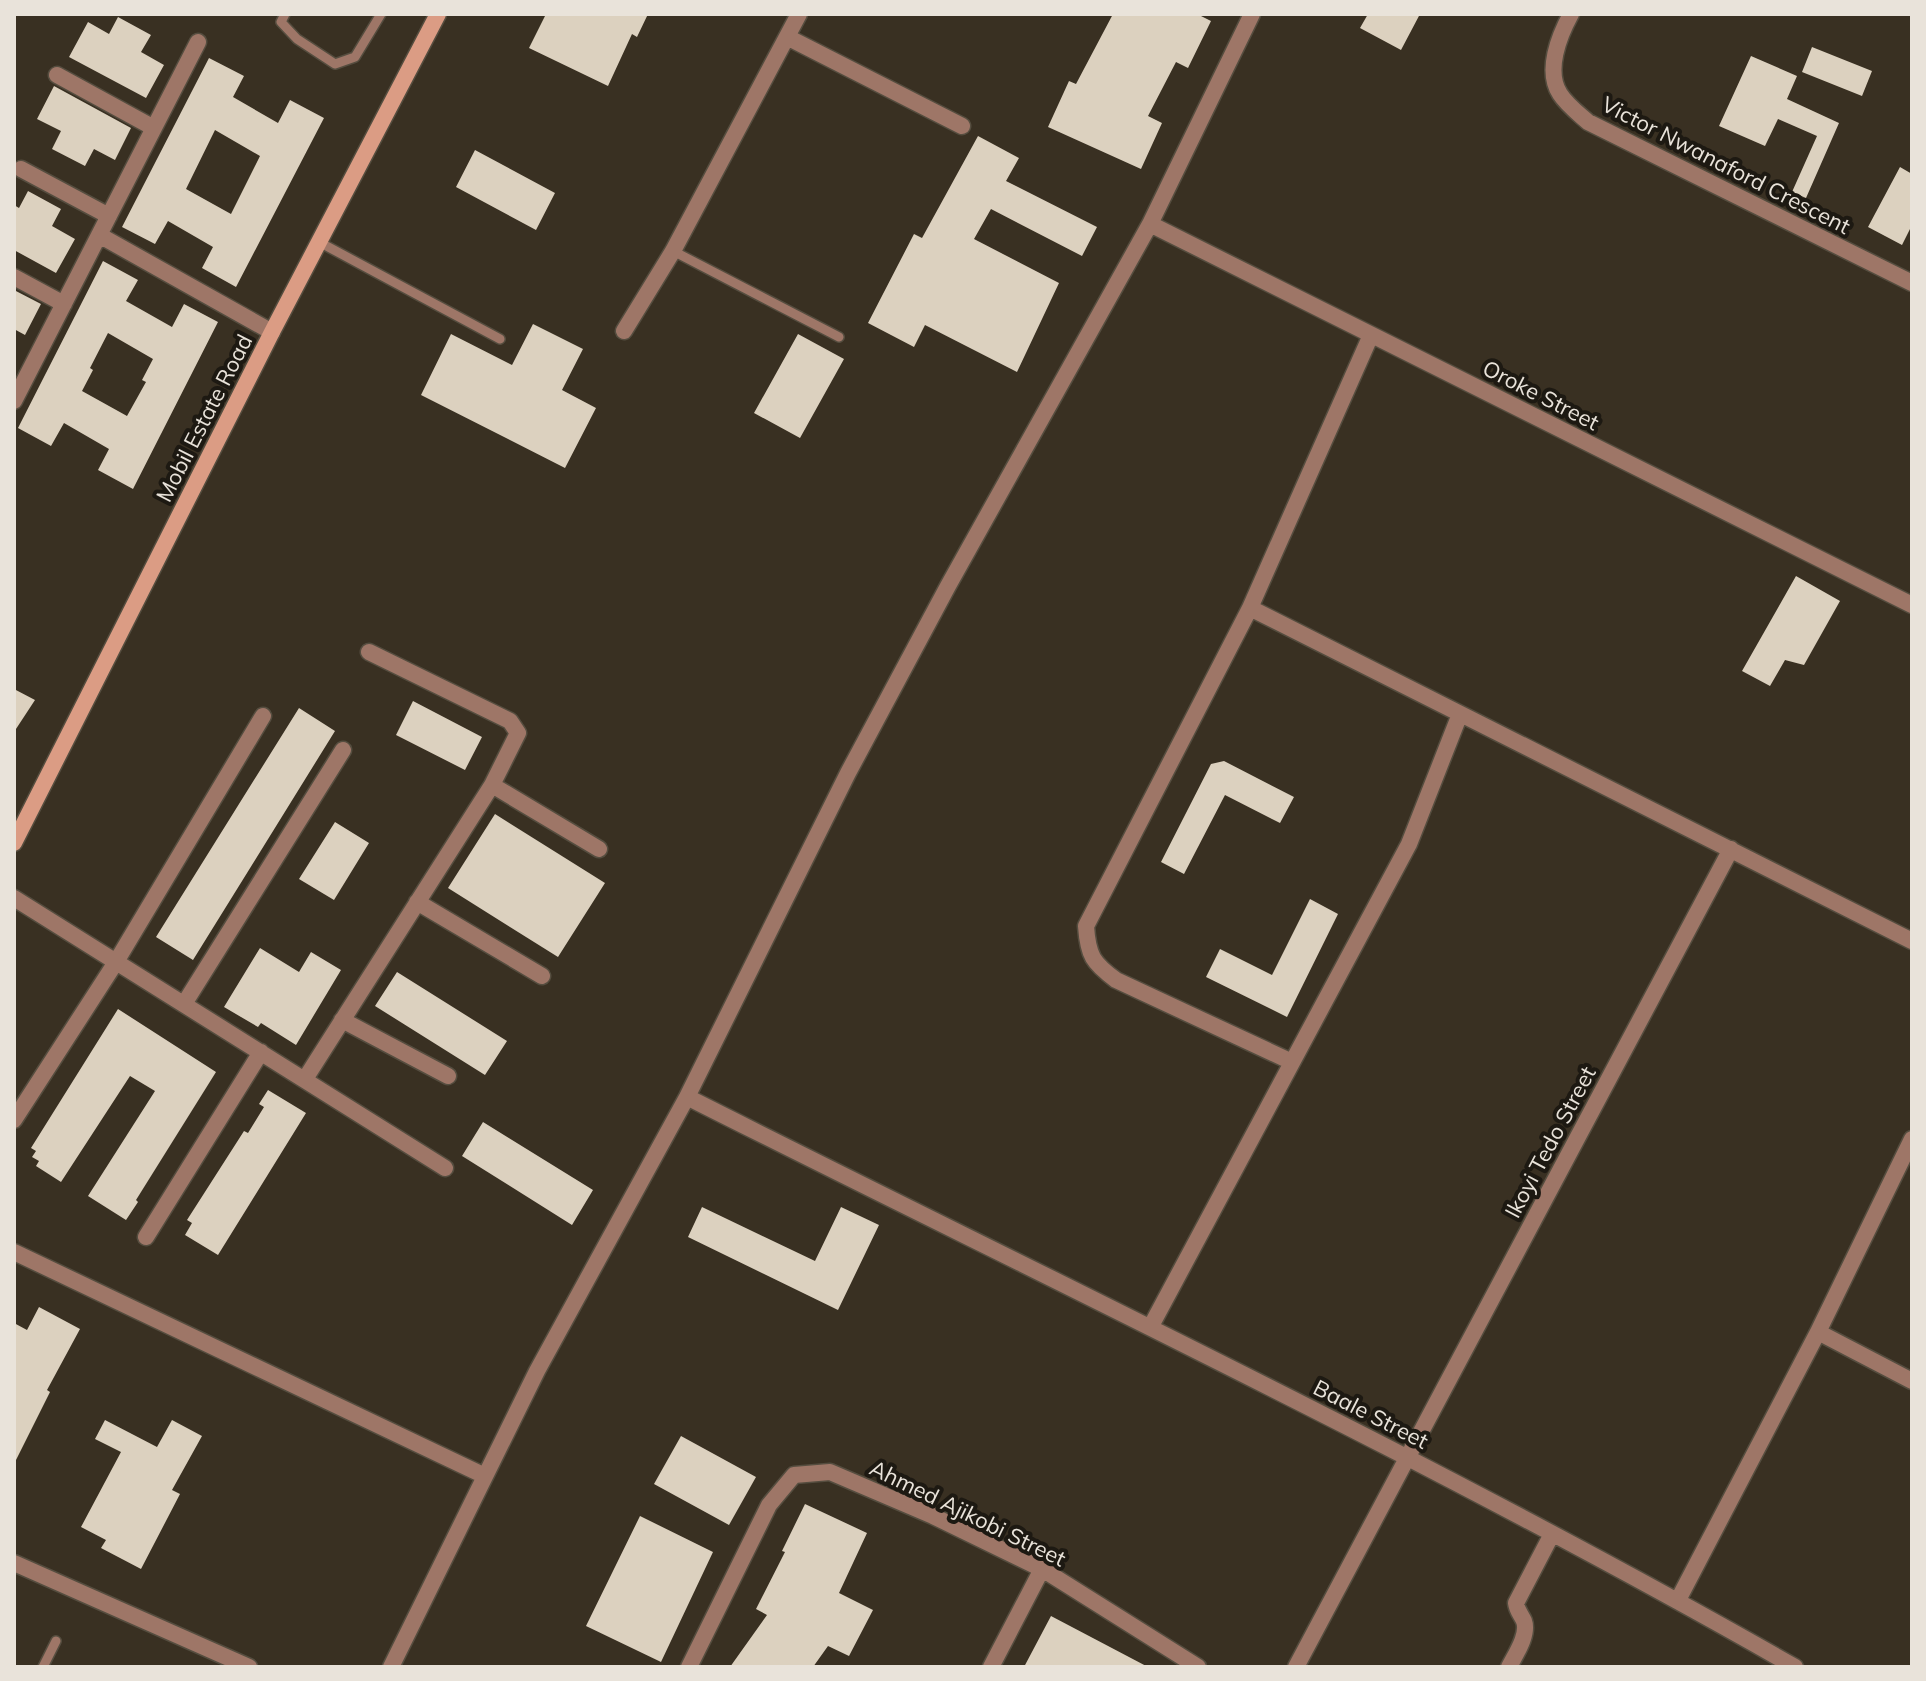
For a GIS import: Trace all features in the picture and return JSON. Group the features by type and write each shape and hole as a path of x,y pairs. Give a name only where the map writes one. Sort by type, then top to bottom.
{"main road":[{"name":"Mobil Estate Road","path":"14,843 272,332 438,14"}],"street":[{"path":"624,331 673,251 799,14"},
{"path":"391,1667 537,1371 687,1097 855,759 1150,224 1252,14"},
{"name":"Victor Nwanaford Crescent","path":"1571,14 1562,30 1553,64 1559,93 1588,122 1912,283"},
{"path":"787,37 962,126"},
{"path":"14,401 198,42"},
{"path":"57,75 154,128"},
{"path":"21,169 109,216"},
{"name":"Oroke Street","path":"1150,224 1912,605"},
{"path":"99,235 272,332"},
{"path":"14,277 64,304"},
{"path":"1292,1062 1116,980 1100,968 1090,954 1086,926 1250,608 1371,335"},
{"path":"1250,608 1912,941"},
{"path":"305,1079 492,785 518,733 510,721 369,652"},
{"path":"1151,1326 1409,844 1460,714"},
{"path":"14,1120 116,962 263,716"},
{"path":"184,1004 343,750"},
{"path":"492,785 599,849"},
{"name":"Ikoyi Tedo Street","path":"1296,1667 1731,849"},
{"path":"14,898 445,1168"},
{"path":"417,902 542,976"},
{"path":"342,1020 448,1076"},
{"path":"146,1237 261,1052"},
{"name":"Baale Street","path":"687,1097 1407,1456 1678,1600 1795,1667"},
{"path":"1678,1600 1818,1332 1912,1139"},
{"path":"14,1252 485,1476"},
{"path":"1818,1332 1912,1381"},
{"name":"Ahmed Ajikobi Street","path":"689,1667 769,1505 794,1475 830,1472 933,1516 1042,1569 1198,1667"},
{"path":"1509,1667 1525,1632 1516,1603 1552,1534"},
{"path":"14,1563 249,1667"},
{"path":"991,1667 1042,1569"}],"lane":[{"path":"285,14 281,22 297,39 335,64 355,57 381,14"},
{"path":"319,242 500,339"},
{"path":"673,251 839,337"},
{"path":"43,1667 56,1641"}],"building":[{"path":"546,14 648,14 637,37 632,34 608,86 529,48"},
{"path":"1113,14 1197,14 1211,21 1188,68 1176,62 1148,116 1162,123 1141,169 1048,127 1069,81 1076,84"},
{"path":"1368,14 1420,14 1401,50 1360,28"},
{"path":"118,17 151,35 141,52 164,65 146,98 69,57 88,22 109,34"},
{"path":"1812,47 1872,71 1862,96 1802,72"},
{"path":"1751,56 1797,76 1787,99 1839,123 1806,198 1792,192 1817,136 1778,119 1765,146 1719,126"},
{"path":"209,58 244,76 233,97 278,123 290,100 324,118 236,287 202,268 213,247 168,221 155,244 122,227","holes":["215,130 260,156 231,214 186,189"]},
{"path":"54,86 131,128 115,160 94,149 85,166 52,149 61,131 37,119"},
{"path":"978,136 1019,158 1006,181 1097,227 1082,256 991,209 974,239 1059,283 1017,372 925,325 914,347 868,323 914,234 922,238"},
{"path":"475,150 555,193 536,230 456,187"},
{"path":"1900,167 1912,174 1912,225 1902,245 1868,227"},
{"path":"28,191 61,209 52,226 75,239 56,273 14,250 14,205 19,208"},
{"path":"103,261 138,280 126,301 172,327 184,304 218,322 133,489 98,470 109,449 64,423 51,446 18,428","holes":["108,333 153,359 142,380 146,382 127,416 82,391"]},
{"path":"14,290 41,304 25,335 14,329"},
{"path":"533,324 583,349 562,390 596,408 565,468 421,395 451,334 512,365"},
{"path":"798,334 844,359 800,438 754,413"},
{"path":"1796,576 1840,601 1804,665 1785,660 1770,686 1742,671"},
{"path":"14,689 35,700 14,732"},
{"path":"413,701 482,737 465,770 396,735"},
{"path":"299,708 335,731 193,960 156,937"},
{"path":"1224,761 1294,797 1280,823 1225,795 1184,874 1161,862 1211,764"},
{"path":"495,814 605,883 558,957 448,888"},
{"path":"335,822 369,843 334,900 299,879"},
{"path":"1310,899 1338,914 1287,1017 1206,977 1220,949 1272,975"},
{"path":"260,948 299,972 311,952 341,970 296,1045 261,1023 258,1027 224,1007"},
{"path":"397,972 507,1041 485,1075 375,1006"},
{"path":"118,1009 216,1072 126,1220 88,1196 155,1091 130,1076 61,1182 36,1166 39,1161 32,1157 36,1151 31,1148"},
{"path":"268,1090 306,1113 218,1255 185,1235 192,1223 187,1220 244,1131 248,1133 264,1107 259,1104"},
{"path":"483,1122 593,1190 572,1225 462,1156"},
{"path":"702,1207 815,1261 841,1207 879,1225 838,1310 688,1237"},
{"path":"39,1307 80,1329 47,1390 50,1392 14,1464 14,1323 27,1330"},
{"path":"105,1420 157,1447 172,1420 202,1436 172,1490 180,1494 141,1569 101,1548 106,1540 81,1527 121,1452 95,1439"},
{"path":"681,1436 756,1477 729,1525 654,1484"},
{"path":"805,1504 867,1533 839,1593 873,1610 849,1656 828,1646 813,1667 730,1667 767,1615 756,1609"},
{"path":"640,1516 713,1552 661,1662 586,1626"},
{"path":"1051,1616 1148,1667 1024,1667"}]}
